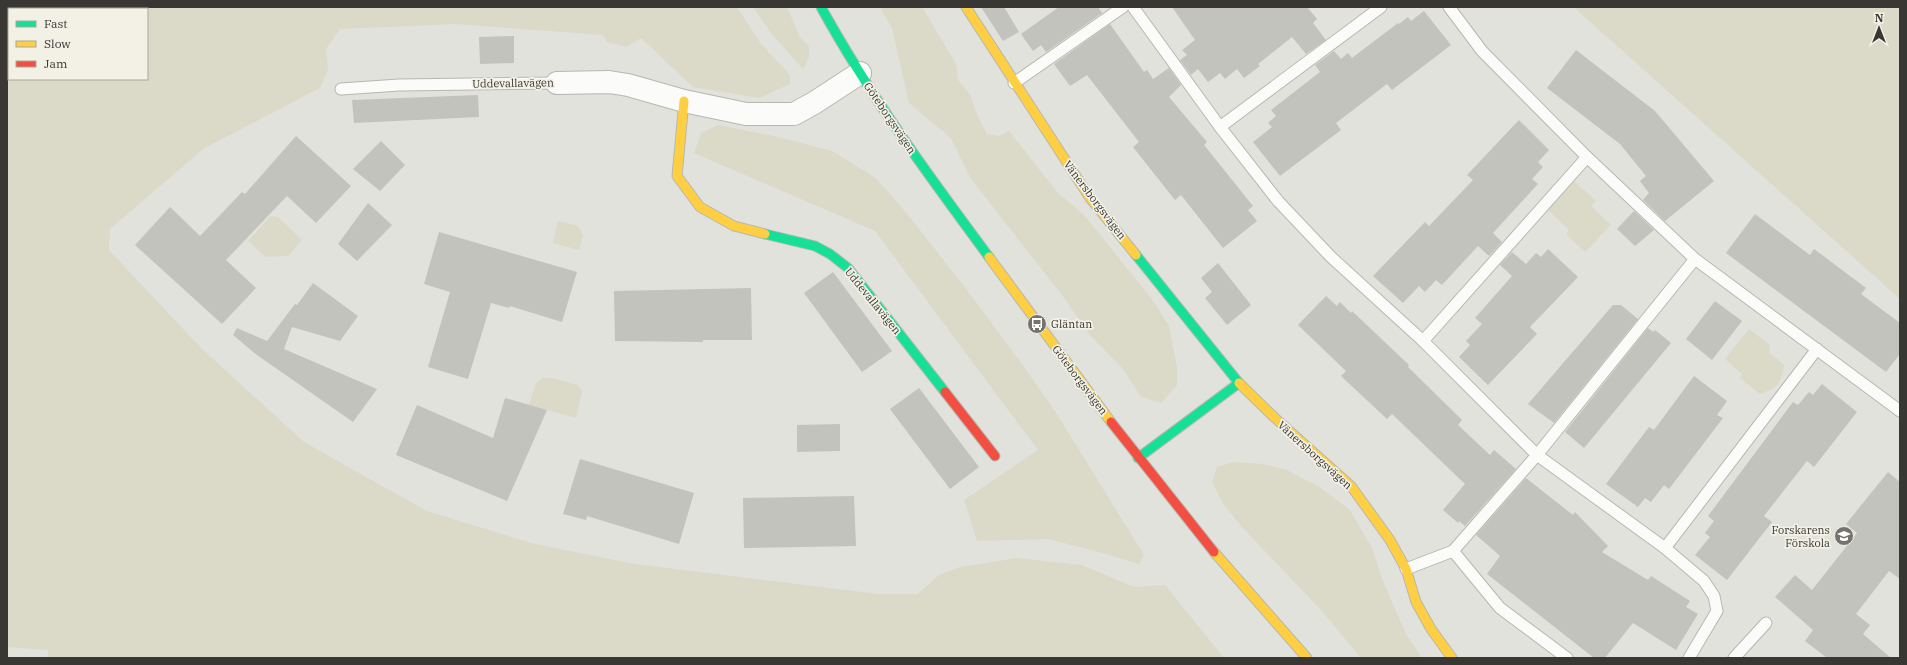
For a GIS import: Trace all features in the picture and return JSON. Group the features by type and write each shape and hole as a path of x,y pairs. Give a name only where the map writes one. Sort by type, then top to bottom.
{"street":[{"name":"Göteborgsvägen","path":"821,7 894,128 1138,458 1199,535 1272,620 1307,658"},
{"name":"Vänersborgsvägen","path":"966,7 1014,84 1090,198 1239,383 1275,418 1351,486 1390,540 1406,569 1416,602 1431,629 1452,658"},
{"name":"Uddevallavägen","path":"557,83 609,82 628,85 684,101 746,114 794,114 814,104 860,73"},
{"name":"Uddevallavägen","path":"684,101 677,176 700,207 734,226 814,246 830,254 848,268 995,456"},
{"path":"1138,458 1239,383"}],"lane":[{"path":"1014,84 1123,7"},
{"path":"1133,7 1220,126 1283,206 1331,257 1423,341 1537,455 1665,548 1704,581 1714,596 1717,610 1689,658"},
{"path":"1220,126 1381,7"},
{"path":"1449,7 1482,51 1587,157 1695,259 1900,411"},
{"name":"Uddevallavägen","path":"341,89 399,85 557,83"},
{"path":"1423,341 1587,157"},
{"path":"1406,569 1453,550 1537,455 1695,259"},
{"path":"1665,548 1817,349"},
{"path":"1453,550 1500,608 1567,658"},
{"path":"1734,658 1766,623"}],"shaded area":[{"path":"7,7 737,7 761,44 790,75 790,84 759,98 693,87 641,38 626,47 607,42 603,35 456,24 340,29 326,49 328,70 320,88 203,149 110,229 109,250 200,347 304,442 427,511 531,543 635,564 878,594 918,594 939,575 960,567 1017,558 1082,565 1134,587 1165,585 1224,658 48,658 48,650 7,647"},
{"path":"753,7 787,7 800,37 809,46 809,57 803,69 771,33"},
{"path":"880,7 922,7 956,64 958,80 970,94 978,117 987,134 999,136 1009,131 1058,193 1085,216 1154,302 1169,326 1177,367 1177,385 1161,403 1141,397 1123,369 1090,335 1062,295 971,179 951,138 909,103 892,28"},
{"path":"1575,7 1900,7 1900,299 1577,10"},
{"path":"718,125 778,137 832,151 876,178 909,216 970,294 1055,411 1144,555 1139,564 1048,539 977,541 964,500 1038,450 875,231 694,153 701,133"},
{"path":"1574,181 1596,201 1591,206 1611,225 1585,252 1566,234 1569,230 1547,209"},
{"path":"270,216 278,217 302,240 288,256 266,257 248,241"},
{"path":"558,221 578,226 583,235 579,250 553,243"},
{"path":"1749,329 1770,345 1769,352 1784,365 1782,377 1778,384 1771,390 1760,394 1740,378 1742,374 1725,359"},
{"path":"543,378 552,378 578,385 582,392 576,418 529,405 536,383"},
{"path":"1234,462 1263,464 1287,470 1321,488 1350,510 1372,548 1382,579 1406,634 1422,658 1361,658 1321,610 1242,527 1224,505 1212,482 1217,467"}],"building":[{"path":"981,7 1004,7 1019,32 1003,41"},
{"path":"1059,7 1098,7 1102,13 1046,52 1041,45 1033,51 1021,34"},
{"path":"1172,7 1307,7 1317,19 1313,23 1326,40 1306,54 1292,37 1258,64 1260,66 1244,78 1237,69 1225,79 1220,73 1208,82 1198,69 1191,75 1180,60 1187,55 1182,50 1195,40"},
{"path":"1424,11 1451,45 1392,90 1387,84 1336,123 1341,130 1280,176 1253,142 1272,127 1268,123 1276,116 1271,110 1320,72 1315,65 1334,51 1341,59 1348,53 1352,58 1398,23 1399,24 1408,17 1411,21"},
{"path":"1110,24 1144,72 1147,70 1153,79 1169,68 1181,85 1169,97 1207,142 1204,145 1253,206 1248,210 1257,221 1223,248 1181,195 1175,200 1133,147 1139,142 1087,75 1070,86 1054,64"},
{"path":"514,36 514,63 480,64 479,37"},
{"path":"1576,50 1655,111 1714,181 1665,221 1643,200 1649,193 1640,181 1646,176 1620,144 1547,88"},
{"path":"478,95 479,117 354,123 352,100"},
{"path":"1519,120 1549,150 1538,162 1543,167 1532,179 1538,184 1493,233 1502,242 1489,256 1478,246 1442,285 1436,280 1425,292 1419,286 1403,303 1373,276 1425,222 1429,226 1473,180 1467,175"},
{"path":"296,136 351,186 316,223 287,196 226,260 256,288 222,324 135,245 170,207 200,236 242,192 245,194"},
{"path":"381,141 405,165 380,191 353,169"},
{"path":"368,203 392,225 357,261 338,244"},
{"path":"1634,211 1654,230 1635,246 1617,229"},
{"path":"1755,214 1810,255 1814,249 1866,288 1861,294 1900,323 1900,354 1886,372 1726,253"},
{"path":"439,232 577,272 562,322 510,306 509,308 491,303 468,379 428,367 450,292 424,284"},
{"path":"1548,249 1578,277 1530,327 1537,334 1488,385 1459,357 1470,345 1466,341 1482,324 1475,318 1512,276 1500,265 1512,252 1526,264 1536,253 1541,257"},
{"path":"1218,263 1251,305 1227,325 1205,298 1212,292 1201,278"},
{"path":"833,272 892,351 862,372 804,293"},
{"path":"313,283 358,316 340,341 292,327 284,349 377,389 353,422 257,355 233,335 237,328 267,341"},
{"path":"751,288 752,340 703,340 703,342 615,341 614,291"},
{"path":"1326,296 1337,306 1340,302 1351,313 1352,311 1409,365 1408,367 1462,420 1458,425 1490,455 1494,450 1516,469 1465,526 1459,521 1458,523 1443,510 1465,484 1392,414 1387,419 1341,376 1346,371 1298,325"},
{"path":"1715,301 1742,321 1712,360 1686,339"},
{"path":"1613,305 1621,305 1638,319 1554,423 1528,404"},
{"path":"1648,328 1653,332 1655,330 1671,343 1584,448 1565,432"},
{"path":"1694,376 1727,401 1717,415 1723,418 1669,489 1664,485 1651,502 1645,498 1638,507 1606,484 1649,427 1654,430"},
{"path":"1822,384 1857,412 1814,467 1807,461 1764,516 1772,522 1727,580 1695,555 1710,537 1705,533 1714,521 1708,516 1793,402 1798,405 1809,392 1813,395"},
{"path":"919,388 979,467 950,489 890,409"},
{"path":"505,398 547,410 507,501 396,455 417,405 493,438"},
{"path":"840,424 840,451 797,452 797,425"},
{"path":"580,459 694,493 679,544 587,516 586,520 563,514"},
{"path":"1888,472 1900,482 1900,579 1889,571 1856,614 1870,625 1863,634 1891,658 1827,658 1805,641 1813,630 1775,597 1795,575 1812,590 1857,533 1846,524"},
{"path":"1526,478 1573,515 1575,512 1608,546 1602,552 1648,580 1651,576 1690,601 1686,607 1698,614 1676,650 1633,623 1605,658 1594,658 1487,574 1500,556 1476,535"},
{"path":"854,496 856,546 744,548 743,498"}],"traffic: fast":[{"path":"821,7 859,72 880,104 922,166 989,257"},
{"path":"765,234 815,246 830,254 848,268 945,392"},
{"path":"1136,255 1239,383 1138,458"}],"traffic: slow":[{"path":"966,7 1090,198 1136,255"},
{"path":"684,101 677,176 700,207 734,226 765,234"},
{"path":"989,257 1111,422"},
{"path":"1239,383 1275,418 1351,486 1390,540 1406,569 1416,602 1431,629 1452,658"},
{"path":"1214,552 1307,658"}],"traffic: jam":[{"path":"945,392 995,456"},
{"path":"1111,422 1214,552"}],"place":[{"name":"Gläntan","path":"1037,324"},
{"name":"Forskarens Förskola","path":"1844,536"}]}
